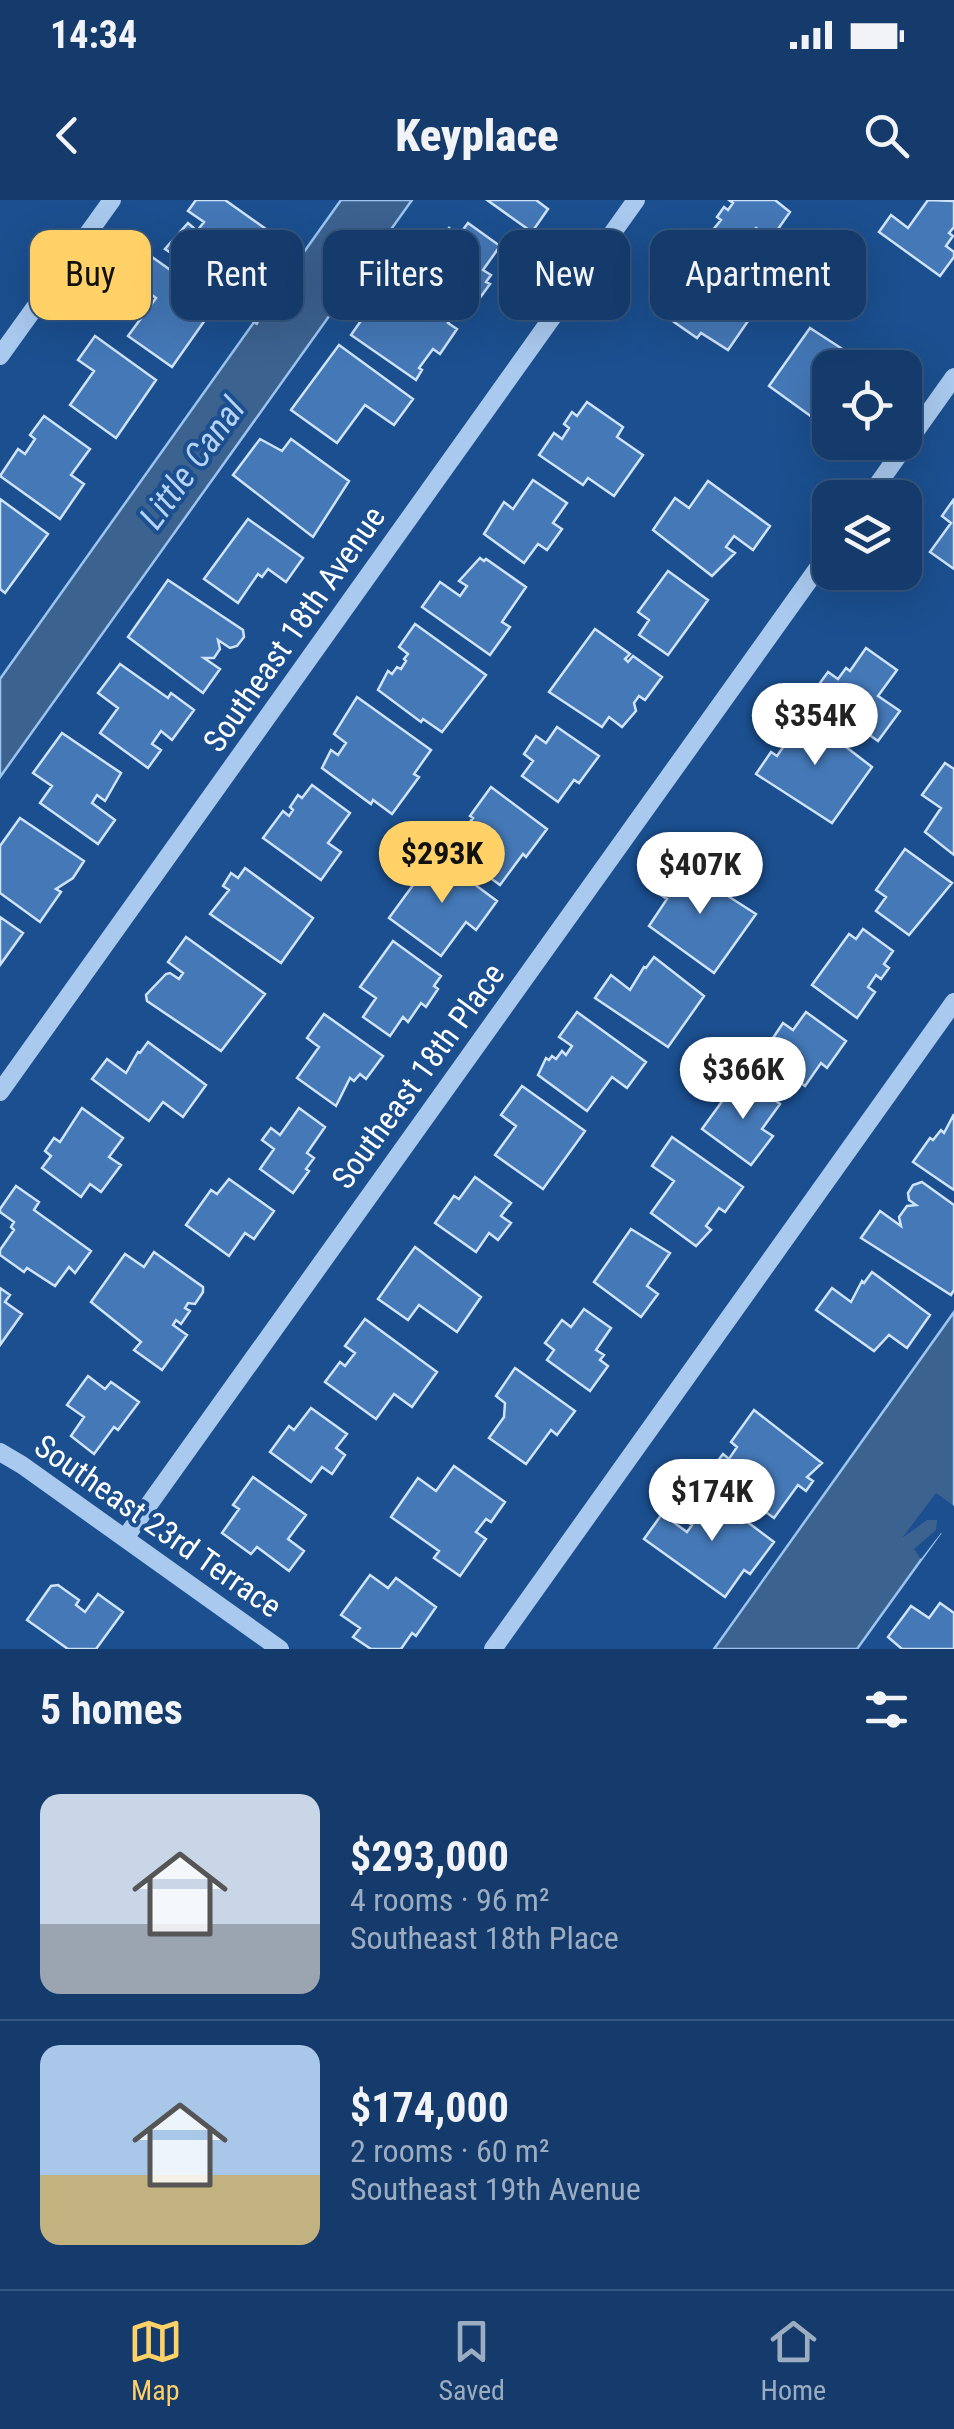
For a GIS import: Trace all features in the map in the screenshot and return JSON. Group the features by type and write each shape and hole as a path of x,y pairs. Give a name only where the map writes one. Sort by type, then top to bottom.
{"street":[{"path":"0,356 112,200"},
{"name":"Southeast 18th Avenue","path":"0,1092 636,200"},
{"path":"881,480 954,377"},
{"name":"Southeast 18th Place","path":"125,1538 812,576"},
{"path":"492,1649 954,1002"},
{"name":"Southeast 23rd Terrace","path":"0,1452 280,1649"}],"path":[{"path":"254,321 260,324 263,320"}],"water":[{"name":"Little Canal","path":"341,200 412,200 391,230 323,230 323,320 326,320 0,777 0,679 256,320 303,320 303,253"},
{"path":"954,1312 954,1514 857,1649 714,1649"}],"pier":[{"path":"936,1493 954,1506 954,1522 921,1559 914,1549 936,1530 937,1520 927,1520 902,1538"}],"building":[{"path":"196,200 225,200 267,230 198,230 204,222 188,211"},
{"path":"487,200 536,200 548,209 533,230"},
{"path":"729,200 775,200 790,212 777,230 713,230 724,207 728,210 733,203"},
{"path":"928,200 954,201 954,227 949,233 953,236 946,246 954,257 940,276 879,232 891,215 908,228"},
{"path":"479,231 499,245 483,270 491,275 486,282 490,284 479,299"},
{"path":"151,258 171,270 171,320 205,320 172,367 128,336 140,320 151,320 151,305 156,298 151,294"},
{"path":"362,320 450,320 448,323 457,329 440,354 433,349 419,368 422,370 416,380 351,335"},
{"path":"671,320 748,321 728,350 701,333 697,338"},
{"path":"810,328 844,350 812,350 812,417 769,386"},
{"path":"95,336 156,380 116,438 70,405 94,371 78,360"},
{"path":"339,345 413,399 394,425 365,405 337,443 291,410"},
{"path":"587,402 623,427 617,437 643,455 614,496 588,478 583,485 539,455 554,433 562,439 569,428 564,424 572,412 577,416"},
{"path":"44,416 90,449 71,475 84,484 60,519 0,476 18,449 25,454 35,439 30,435"},
{"path":"260,439 282,451 291,439 349,481 313,537 233,475"},
{"path":"533,480 567,503 553,523 562,529 547,550 538,544 524,563 484,534 504,502 513,509"},
{"path":"708,481 770,526 753,550 734,536 726,547 735,553 712,576 653,530 675,498 689,508"},
{"path":"0,499 48,534 5,593 0,589"},
{"path":"954,499 954,569 930,552 951,523 942,516"},
{"path":"248,519 303,558 286,582 268,569 262,577 258,574 238,603 204,579"},
{"path":"480,558 526,587 502,622 510,627 490,655 422,607 440,582 460,596 467,586 459,581"},
{"path":"668,571 708,600 668,655 639,635 649,620 638,612"},
{"path":"168,580 243,630 244,637 237,646 230,648 218,640 220,649 214,658 204,658 220,669 203,693 128,637"},
{"path":"415,624 486,675 442,732 423,719 421,722 378,690 388,671 392,674 397,667 401,669 406,661 408,654 399,647"},
{"path":"595,629 630,654 625,659 628,662 633,656 662,677 645,700 639,696 634,703 636,711 622,727 609,717 602,727 549,692"},
{"path":"866,648 897,670 878,696 900,711 878,741 812,694 828,672 838,679 846,668 850,671"},
{"path":"120,664 168,698 171,693 194,710 172,740 161,731 152,744 161,750 148,768 100,733 118,708 98,693"},
{"path":"357,697 431,750 414,774 419,777 392,814 373,800 371,804 322,768 331,750 338,755 346,743 334,734"},
{"path":"798,710 872,767 832,823 756,774 771,752 777,756 786,743 779,738"},
{"path":"557,727 599,756 579,783 574,780 558,802 522,776 533,761 524,754 536,736 546,743"},
{"path":"62,733 121,773 105,801 97,795 92,803 115,820 98,844 40,803 52,786 33,773"},
{"path":"945,763 954,769 954,855 925,832 941,808 922,795"},
{"path":"312,785 350,813 328,843 341,852 321,880 263,838 283,811 289,816 298,795 302,798"},
{"path":"491,787 547,829 500,885 463,858 480,835 467,826 473,818 470,816"},
{"path":"20,818 84,861 73,878 56,889 61,892 40,922 0,893 0,846"},
{"path":"905,849 952,883 909,935 876,911 886,897 876,890"},
{"path":"435,855 497,901 476,930 466,922 441,956 389,918"},
{"path":"687,859 710,877 706,882 756,914 714,973 649,926 667,899 659,894"},
{"path":"245,868 313,918 281,963 210,914 229,890 223,886 231,873 238,878"},
{"path":"0,917 23,933 0,965"},
{"path":"863,929 893,951 884,964 889,968 881,979 876,975 868,987 875,992 857,1018 812,985 849,934 856,939"},
{"path":"186,937 265,994 221,1051 147,1001 146,995 166,974 179,979 183,973 168,962"},
{"path":"393,941 441,976 426,1007 421,1003 408,1022 403,1017 390,1036 363,1017 376,998 360,987"},
{"path":"654,957 704,996 668,1047 595,998 611,975 630,990"},
{"path":"577,1012 646,1062 627,1088 612,1077 587,1111 538,1075 546,1058 556,1059 562,1051 566,1055 572,1046 559,1037"},
{"path":"806,1012 846,1041 827,1068 821,1063 805,1086 770,1061 782,1044 773,1038 783,1023 793,1030"},
{"path":"324,1014 383,1056 366,1079 360,1074 354,1081 350,1078 336,1106 297,1078 319,1047 307,1038"},
{"path":"148,1042 206,1085 183,1117 163,1102 149,1121 92,1079 107,1059 126,1073"},
{"path":"752,1083 780,1104 762,1129 773,1136 751,1165 702,1129 734,1085 745,1093"},
{"path":"522,1086 585,1131 543,1189 495,1155 516,1126 501,1115"},
{"path":"82,1108 123,1138 109,1157 121,1165 101,1192 90,1184 81,1197 42,1168 51,1156 45,1151 54,1138 60,1142"},
{"path":"299,1108 325,1127 307,1153 314,1158 293,1193 260,1169 274,1149 262,1140 271,1128 280,1135"},
{"path":"954,1114 954,1190 913,1162 930,1138 933,1140 941,1130 944,1133"},
{"path":"672,1137 743,1187 725,1212 719,1208 706,1226 711,1230 696,1246 651,1213 674,1181 652,1166"},
{"path":"475,1177 511,1203 501,1216 511,1223 498,1240 489,1233 476,1252 435,1223 454,1196 459,1199"},
{"path":"229,1179 274,1211 254,1239 245,1233 229,1256 186,1225 211,1190 217,1194"},
{"path":"922,1182 954,1205 951,1295 861,1238 880,1211 901,1226 899,1217 907,1206 916,1205 909,1200 908,1193 913,1185"},
{"path":"16,1186 39,1202 34,1210 91,1251 75,1273 69,1267 55,1286 27,1268 24,1272 0,1255 14,1230 14,1222 0,1209"},
{"path":"631,1229 670,1253 647,1286 658,1294 641,1317 594,1282"},
{"path":"415,1247 481,1297 457,1332 419,1305 408,1320 378,1299"},
{"path":"154,1252 203,1287 195,1304 188,1303 185,1308 190,1311 181,1324 176,1320 173,1325 187,1335 162,1370 134,1350 141,1342 91,1302 125,1254 144,1267"},
{"path":"872,1272 930,1315 907,1348 889,1335 874,1351 816,1310 832,1288 851,1302 862,1281"},
{"path":"0,1288 10,1295 5,1302 22,1314 0,1345"},
{"path":"584,1309 611,1328 596,1350 604,1355 600,1360 608,1366 590,1391 547,1360 554,1350 545,1343 562,1320 571,1327"},
{"path":"365,1319 437,1372 412,1407 394,1394 376,1419 325,1382 340,1362 345,1366 355,1353 345,1346"},
{"path":"515,1368 575,1411 557,1435 551,1430 526,1464 489,1438 504,1417 505,1403 496,1396"},
{"path":"88,1376 105,1389 111,1382 139,1402 94,1454 71,1436 84,1417 67,1405"},
{"path":"311,1408 347,1434 336,1448 345,1455 332,1474 322,1467 311,1482 270,1452 289,1426 294,1430"},
{"path":"754,1410 822,1463 807,1477 813,1481 806,1491 798,1485 774,1518 710,1471 723,1454 729,1459 737,1447 731,1442"},
{"path":"454,1466 505,1502 491,1522 486,1519 476,1532 486,1539 460,1576 434,1558 439,1551 391,1517 418,1478 436,1491"},
{"path":"253,1477 306,1515 288,1539 304,1551 289,1571 257,1547 251,1554 222,1533 239,1509 233,1505"},
{"path":"709,1493 774,1542 750,1574 744,1570 725,1597 644,1539 662,1514 687,1532 692,1525 684,1520"},
{"path":"370,1575 388,1588 396,1578 436,1607 416,1636 412,1633 401,1649 371,1649 353,1637 360,1628 341,1615"},
{"path":"58,1585 79,1600 76,1605 85,1612 98,1594 123,1612 96,1649 68,1649 27,1620 51,1586"},
{"path":"940,1603 954,1613 954,1649 902,1649 888,1637 911,1606 929,1618"}]}
